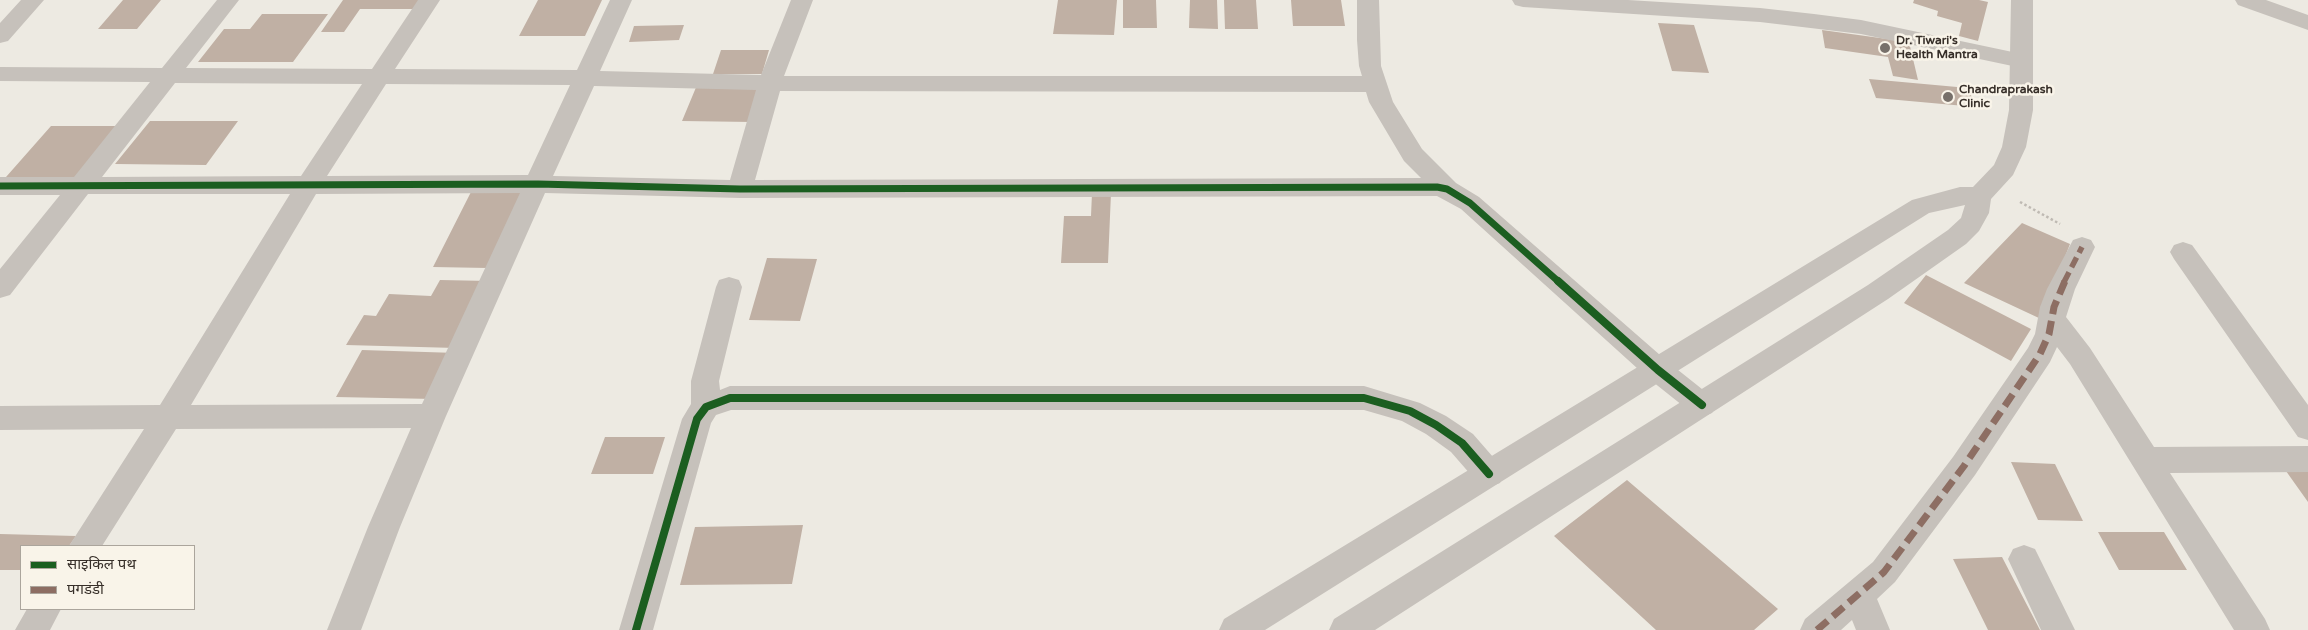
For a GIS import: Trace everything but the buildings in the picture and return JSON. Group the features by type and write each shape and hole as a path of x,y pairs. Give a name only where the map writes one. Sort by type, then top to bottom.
{"street":[{"path":"0,36 33,0"},
{"path":"0,288 228,0"},
{"path":"86,545 169,416 309,184 429,0"},
{"path":"344,630 431,416 621,0"},
{"path":"740,188 770,83 802,0"},
{"path":"1368,0 1368,40 1374,84 1380,102 1413,154 1446,188 1470,203 1658,370 1702,405"},
{"path":"1523,0 1751,14 1814,21 1861,27 2022,60"},
{"path":"1346,630 1878,292 1957,237 1970,224 1984,191 2004,169 2014,147 2021,110 2022,0"},
{"path":"2246,0 2308,22"},
{"path":"0,74 587,78 770,83 1374,84"},
{"path":"0,186 538,184 740,188 1381,186 1446,188"},
{"path":"1236,630 1921,206 1984,191"},
{"path":"1817,630 1859,596 1884,572 1964,466 2040,354 2049,334 2061,289 2082,247"},
{"path":"2183,252 2308,428"},
{"path":"706,407 705,381 729,287"},
{"path":"2052,320 2074,348 2253,630"},
{"path":"636,630 697,419 706,407 718,401 744,396 1364,398 1410,411 1436,425 1462,444 1489,474"},
{"path":"0,418 431,416"},
{"path":"2146,460 2308,459"},
{"path":"2024,559 2058,630"},
{"path":"1859,596 1873,630"},
{"path":"32,630 44,610"}],"path":[{"path":"1984,191 2069,230 2081,242 2082,247"}],"marked path":[{"path":"1817,630 1884,572 1964,466 2040,354 2049,334 2054,307 2061,289 2082,247"}],"cycle path":[{"path":"0,186 538,184 740,189 1437,187 1447,189 1470,203 1658,370 1702,405"},
{"path":"636,630 697,419 706,407 730,398 1364,398 1410,411 1436,425 1462,443 1489,474"}],"place":[{"name":"Dr. Tiwari's Health Mantra","path":"1885,48"},
{"name":"Chandraprakash Clinic","path":"1948,97"}]}
